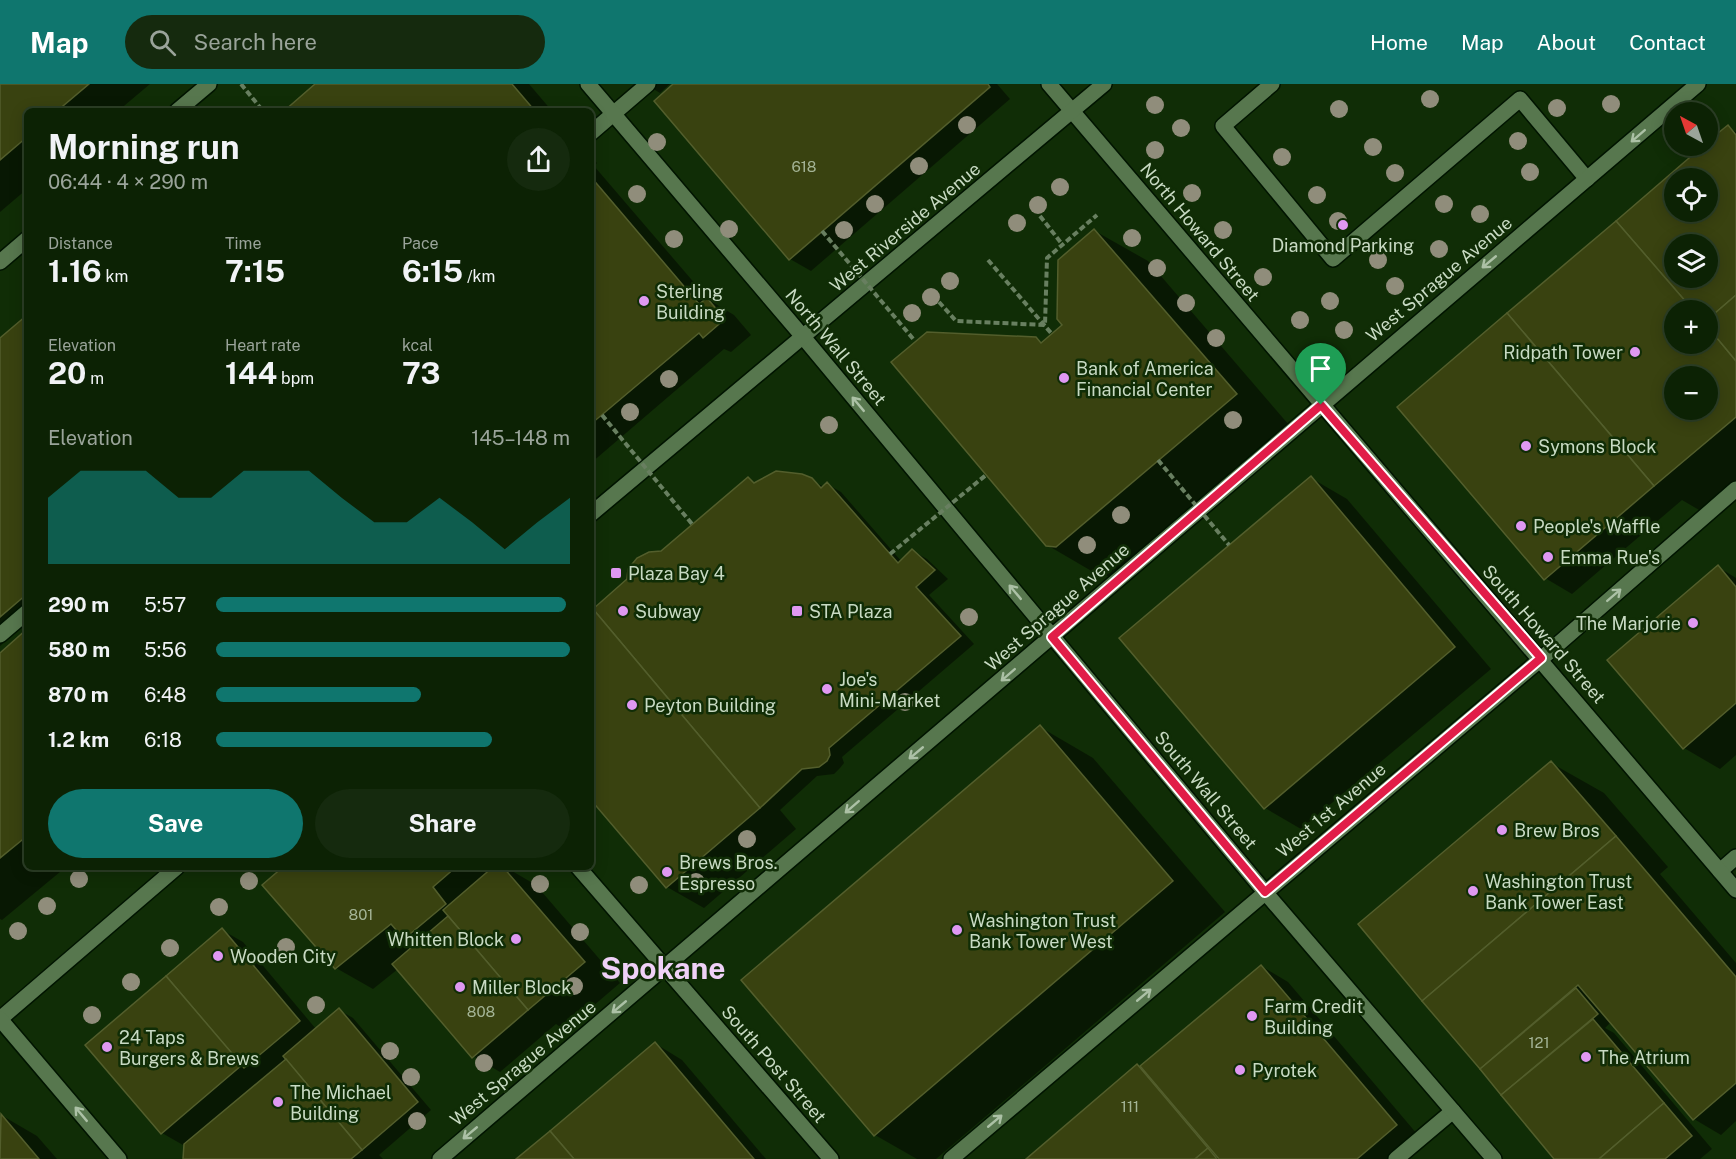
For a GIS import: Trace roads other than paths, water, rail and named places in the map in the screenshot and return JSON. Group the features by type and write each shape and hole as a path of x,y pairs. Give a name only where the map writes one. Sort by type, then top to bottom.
{"street":[{"path":"181,108 209,84"},
{"name":"North Wall Street","path":"588,84 804,338 1052,637"},
{"path":"594,130 648,84"},
{"name":"North Howard Street","path":"1049,84 1321,405"},
{"name":"West Riverside Avenue","path":"594,512 804,338 1104,84"},
{"path":"1272,84 1222,126 1333,259 1520,99 1587,179"},
{"name":"West Sprague Avenue","path":"440,1159 1698,84"},
{"path":"0,262 24,242"},
{"name":"South Howard Street","path":"1321,405 1541,658 1736,890"},
{"name":"West 1st Avenue","path":"951,1159 1541,658 1736,489"},
{"path":"0,635 24,615"},
{"name":"South Wall Street","path":"1052,637 1265,892 1494,1159"},
{"path":"1720,871 1736,857"},
{"path":"119,1159 0,1019 174,870"},
{"name":"South Post Street","path":"581,870 663,968 831,1159"},
{"path":"1396,1159 1453,1111"}],"place":[{"name":"Diamond Parking","path":"1343,225"},
{"name":"Sterling Building","path":"644,301"},
{"name":"Ridpath Tower","path":"1635,352"},
{"name":"Bank of America Financial Center","path":"1064,378"},
{"name":"Symons Block","path":"1526,446"},
{"name":"People's Waffle","path":"1521,526"},
{"name":"Emma Rue's","path":"1548,557"},
{"name":"Plaza Bay 4","path":"616,573"},
{"name":"Subway","path":"623,611"},
{"name":"STA Plaza","path":"797,611"},
{"name":"The Marjorie","path":"1693,623"},
{"name":"Joe's Mini-Market","path":"827,689"},
{"name":"Peyton Building","path":"632,705"},
{"name":"Brew Bros","path":"1502,830"},
{"name":"Brews Bros. Espresso","path":"667,872"},
{"name":"Washington Trust Bank Tower East","path":"1473,891"},
{"name":"Washington Trust Bank Tower West","path":"957,930"},
{"name":"Whitten Block","path":"516,939"},
{"name":"Wooden City","path":"218,956"},
{"name":"Miller Block","path":"460,987"},
{"name":"Farm Credit Building","path":"1252,1016"},
{"name":"24 Taps Burgers & Brews","path":"107,1047"},
{"name":"The Atrium","path":"1586,1057"},
{"name":"Pyrotek","path":"1240,1070"},
{"name":"The Michael Building","path":"278,1102"}],"district":[{"name":"Spokane","path":"663,968"}]}
